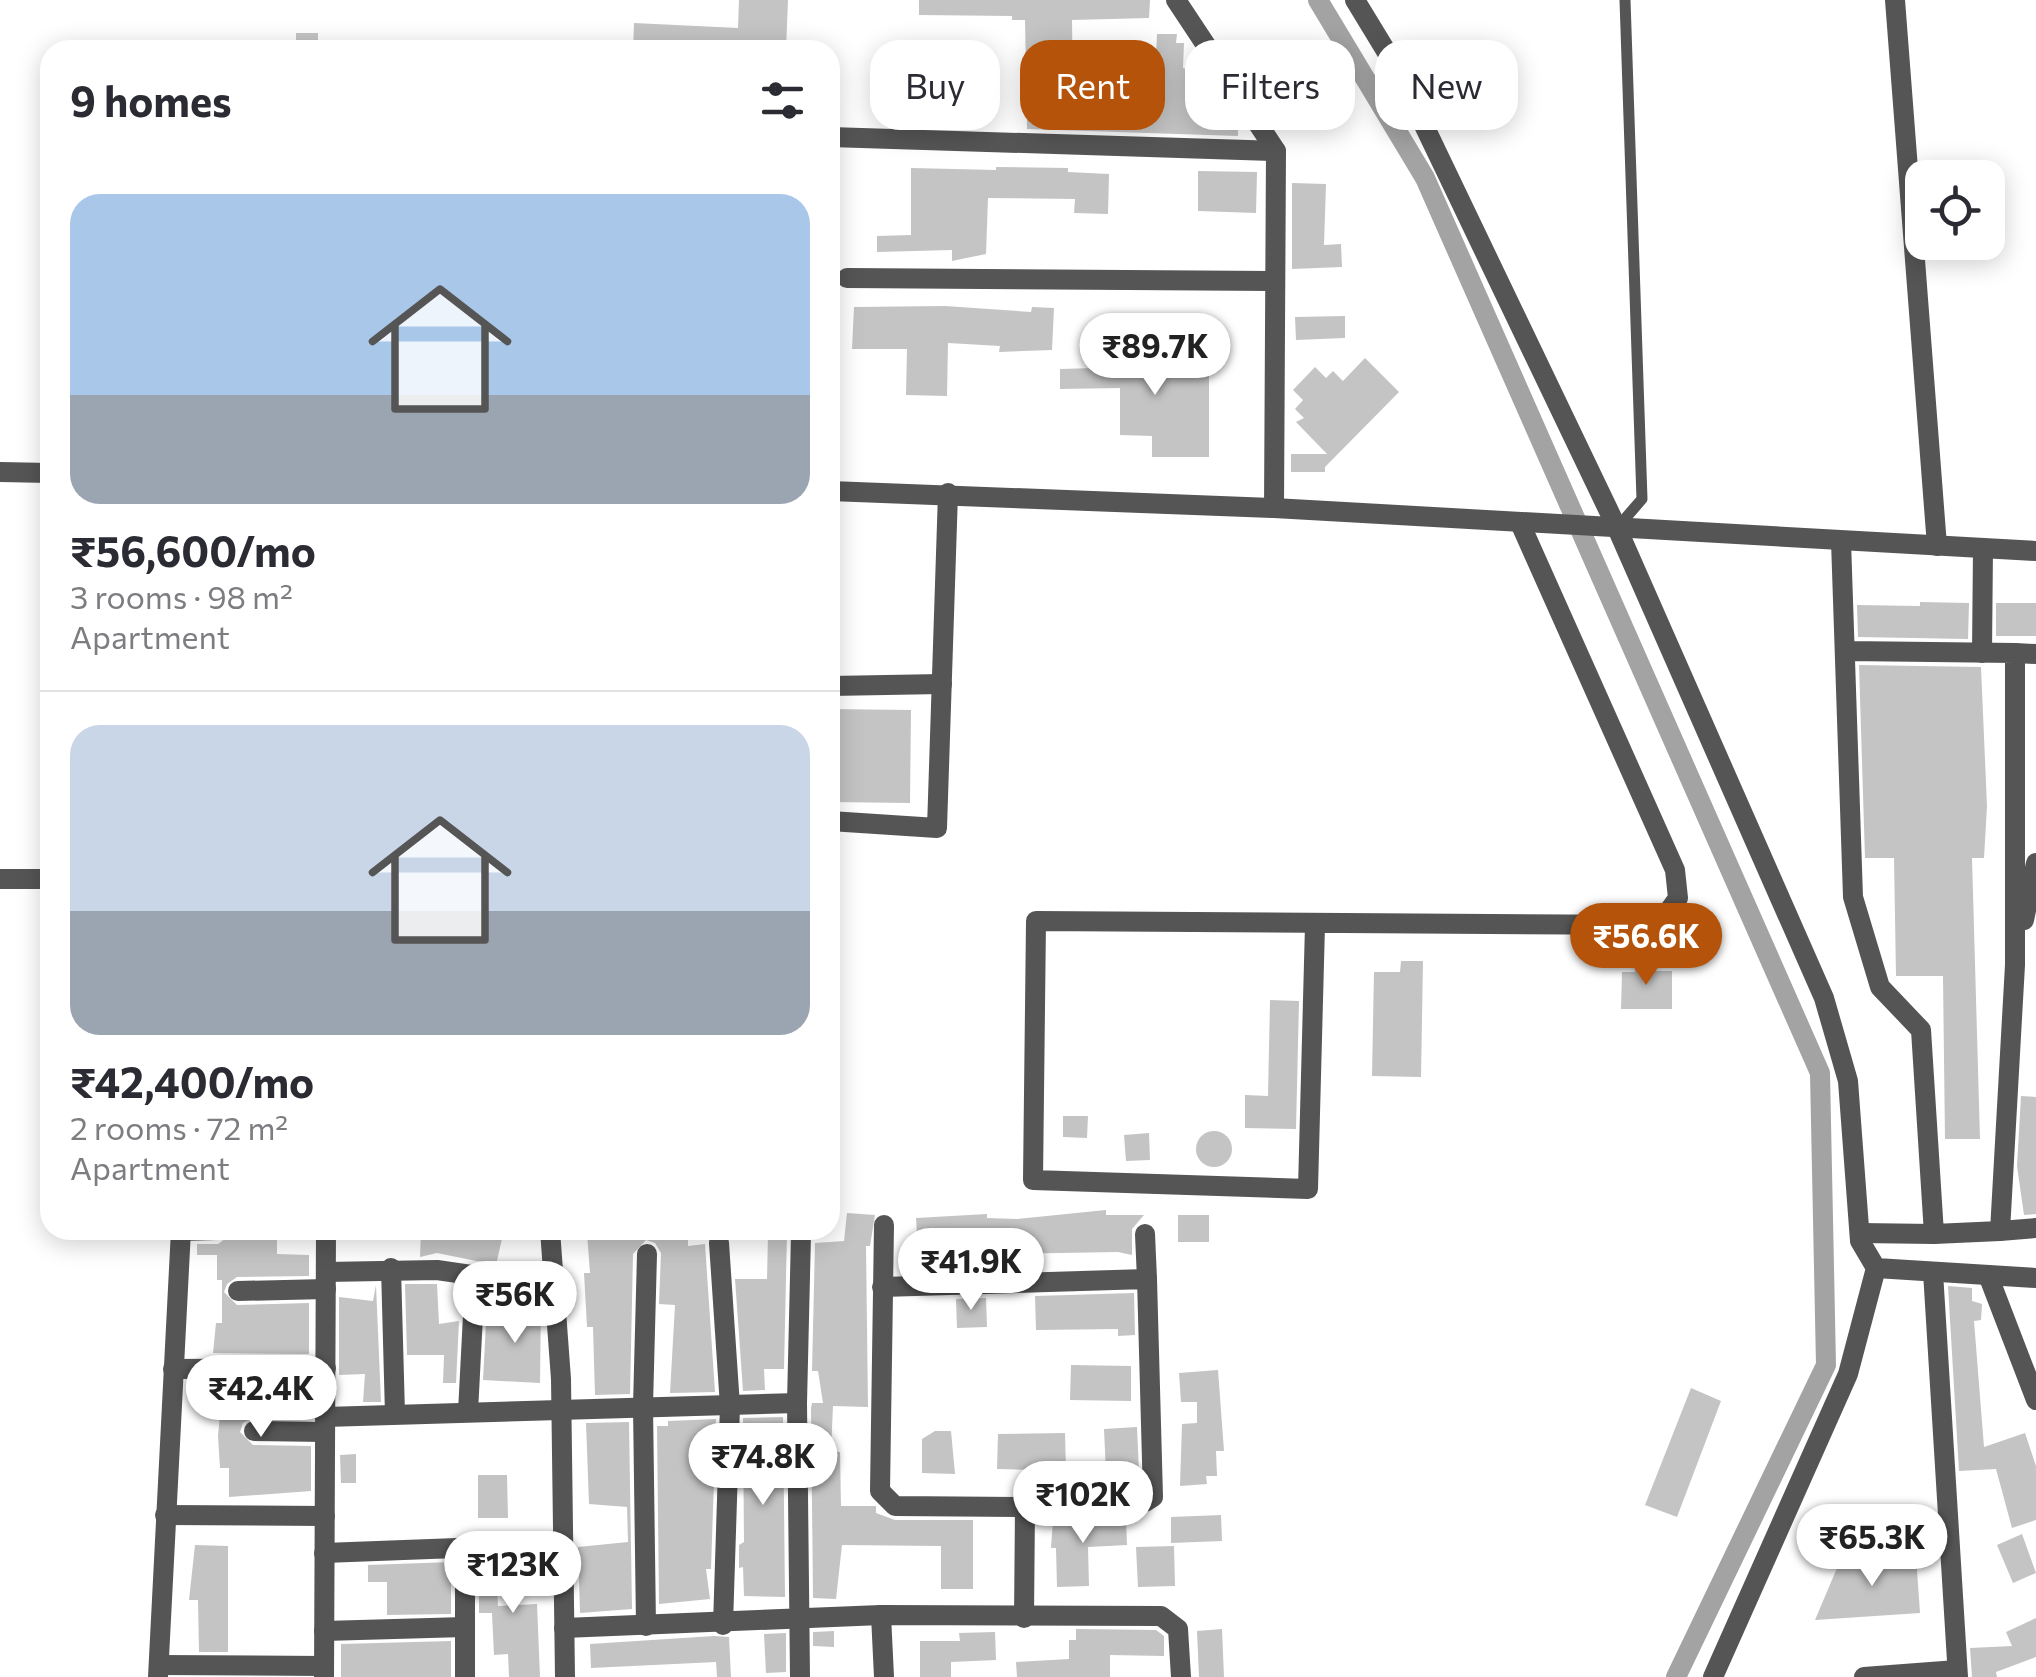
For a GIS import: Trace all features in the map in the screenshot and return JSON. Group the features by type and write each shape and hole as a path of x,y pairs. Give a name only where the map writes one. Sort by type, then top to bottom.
{"street":[{"path":"1176,0 1276,151 1274,508"},
{"path":"1355,0 1397,69 1613,528 1824,998 1848,1081 1860,1233 1876,1268 1848,1374 1713,1677"},
{"path":"1894,0 1937,546"},
{"path":"840,137 1276,151"},
{"path":"848,278 1274,281"},
{"path":"0,472 40,473"},
{"path":"840,491 1274,508 2036,551"},
{"path":"840,822 937,828 948,494"},
{"path":"1315,925 1308,1189 1032,1180 1036,921 1659,925 1678,898 1675,870 1520,524"},
{"path":"1841,540 1848,651 1848,820 1853,897 1880,988 1921,1030 1934,1234"},
{"path":"1982,653 1983,548"},
{"path":"1848,651 2025,654 2015,965 2000,1230"},
{"path":"840,686 942,684"},
{"path":"2015,965 2036,863"},
{"path":"0,878 40,879"},
{"path":"884,1224 880,1492 895,1506 1025,1507 1153,1498 1146,1234"},
{"path":"1860,1233 1934,1234 2036,1228"},
{"path":"180,1240 158,1671 324,1671 326,1240"},
{"path":"551,1240 561,1408 565,1677"},
{"path":"800,1677 797,1403 801,1240"},
{"path":"720,1244 730,1406 723,1625"},
{"path":"646,1626 643,1406 647,1254"},
{"path":"391,1268 395,1414"},
{"path":"238,1291 391,1268 554,1287"},
{"path":"1876,1268 2036,1278"},
{"path":"1864,1677 1958,1673 1934,1272"},
{"path":"1988,1275 2036,1400"},
{"path":"468,1412 475,1277"},
{"path":"882,1287 1146,1279"},
{"path":"173,1369 326,1368"},
{"path":"254,1431 395,1414 797,1403"},
{"path":"1024,1618 1025,1507"},
{"path":"166,1515 325,1516"},
{"path":"324,1553 563,1544"},
{"path":"465,1548 466,1677"},
{"path":"880,1615 884,1677"},
{"path":"564,1628 723,1625 880,1615 1161,1616 1178,1629 1181,1677"},
{"path":"324,1631 465,1627"}],"lane":[{"path":"1613,528 1642,499 1625,0"}],"building":[{"path":"739,0 788,0 786,40 633,40 634,23 738,28"},
{"path":"919,0 1150,0 1149,18 1072,20 1072,40 1025,40 1025,20 1012,20 1012,16 919,15"},
{"path":"296,33 318,33 318,40 296,40"},
{"path":"1157,34 1177,34 1176,43 1184,43 1185,130 1238,130 1238,136 1057,130 1165,130 1165,40 1157,40"},
{"path":"911,168 1068,168 1068,172 1109,174 1108,214 1074,213 1075,199 988,198 986,254 952,261 952,250 877,252 877,236 911,235"},
{"path":"1198,171 1257,172 1256,213 1198,211"},
{"path":"1292,183 1326,184 1324,245 1341,244 1342,267 1292,269"},
{"path":"945,306 1031,312 1032,307 1054,308 1052,350 999,352 1000,346 948,343 947,396 906,395 907,349 852,349 854,307"},
{"path":"1345,316 1345,338 1296,340 1295,317"},
{"path":"1094,354 1209,354 1209,457 1152,457 1152,436 1120,435 1120,388 1060,389 1060,369 1094,368"},
{"path":"1365,358 1399,392 1325,467 1325,472 1291,472 1291,454 1327,454 1296,422 1304,418 1295,409 1303,400 1293,390 1315,367 1326,378 1333,371 1343,381"},
{"path":"1920,602 1969,603 1968,639 1858,637 1857,605 1920,606"},
{"path":"1996,603 2036,603 2036,636 1996,636"},
{"path":"1859,665 1981,667 1987,806 1984,858 1972,858 1980,1139 1945,1139 1943,976 1896,976 1894,858 1865,858"},
{"path":"840,709 911,710 910,803 840,802"},
{"path":"1635,958 1650,958 1650,971 1672,971 1672,1009 1621,1009 1622,972 1635,972"},
{"path":"1401,961 1423,961 1421,1077 1372,1076 1374,972 1400,972"},
{"path":"1270,1000 1299,1001 1296,1129 1245,1128 1245,1095 1268,1096"},
{"path":"2021,1096 2036,1097 2036,1214 2024,1215 2017,1166"},
{"path":"1063,1116 1088,1116 1087,1138 1063,1137"},
{"path":"1214,1131 1227,1136 1232,1149 1227,1162 1214,1167 1201,1162 1196,1149 1201,1136"},
{"path":"1149,1133 1150,1160 1126,1161 1124,1135"},
{"path":"1106,1210 1106,1215 1144,1215 1132,1229 1132,1255 995,1254 995,1248 918,1251 916,1218 987,1214 987,1218 1017,1219"},
{"path":"847,1213 875,1215 870,1246 866,1246 868,1407 833,1406 831,1452 840,1452 841,1506 876,1506 876,1513 895,1520 973,1520 973,1589 941,1589 941,1546 842,1545 836,1599 813,1598 811,1408 812,1403 823,1403 818,1371 812,1371 815,1243 844,1241"},
{"path":"1178,1215 1209,1215 1209,1242 1178,1242"},
{"path":"224,1240 277,1240 277,1254 309,1255 309,1276 237,1277 224,1292 237,1305 309,1303 309,1354 213,1353 216,1323 222,1323 222,1280 217,1280 217,1255 197,1255 197,1244 218,1244"},
{"path":"421,1240 502,1240 496,1265 437,1253 420,1257"},
{"path":"588,1240 646,1240 633,1254 630,1394 595,1395 593,1327 587,1327 584,1273 590,1273"},
{"path":"646,1240 688,1240 688,1246 705,1244 715,1392 670,1393 675,1305 659,1304 661,1253 655,1243"},
{"path":"768,1240 787,1240 784,1369 764,1369 765,1390 743,1391 735,1279 767,1279"},
{"path":"405,1284 437,1284 439,1324 459,1321 456,1383 443,1383 444,1355 407,1355"},
{"path":"376,1285 381,1402 363,1402 365,1374 339,1375 339,1297 373,1301"},
{"path":"1948,1286 1972,1288 1972,1301 1982,1304 1981,1320 1974,1321 1984,1447 2025,1433 2036,1466 2036,1520 2012,1528 1996,1469 1959,1471"},
{"path":"1134,1293 1135,1335 1118,1336 1118,1329 1036,1330 1035,1296"},
{"path":"518,1296 541,1299 540,1383 483,1380 486,1323 519,1322"},
{"path":"986,1298 987,1327 957,1328 956,1299"},
{"path":"1071,1365 1131,1366 1131,1401 1070,1400"},
{"path":"1218,1370 1224,1451 1216,1451 1217,1476 1206,1476 1207,1484 1180,1486 1182,1424 1197,1423 1197,1402 1181,1402 1179,1373"},
{"path":"223,1382 308,1382 308,1388 299,1388 300,1418 253,1417 243,1423 240,1432 253,1445 311,1446 311,1491 229,1497 229,1468 220,1468 218,1436"},
{"path":"1691,1388 1721,1401 1677,1517 1645,1505"},
{"path":"783,1417 785,1597 744,1596 743,1567 739,1568 739,1545 744,1542 743,1418"},
{"path":"716,1419 711,1569 706,1569 710,1599 659,1604 657,1426 668,1426 668,1421"},
{"path":"629,1422 632,1609 580,1613 578,1547 628,1542 627,1507 589,1504 586,1423"},
{"path":"1137,1427 1139,1472 1106,1474 1104,1429"},
{"path":"935,1431 951,1431 955,1474 922,1473 922,1439"},
{"path":"1065,1433 1066,1471 997,1469 998,1434"},
{"path":"356,1454 356,1483 341,1483 340,1455"},
{"path":"478,1475 507,1475 508,1518 478,1518"},
{"path":"1221,1515 1222,1541 1171,1543 1171,1517"},
{"path":"1126,1518 1127,1545 1088,1547 1089,1586 1057,1587 1056,1548 1051,1548 1053,1520"},
{"path":"2022,1534 2036,1573 2013,1583 1997,1545"},
{"path":"195,1545 228,1546 228,1652 199,1652 198,1600 189,1600"},
{"path":"1174,1546 1175,1586 1138,1587 1136,1547"},
{"path":"1916,1556 1920,1613 1815,1620 1840,1561"},
{"path":"550,1558 550,1572 496,1574 498,1606 537,1604 540,1677 509,1677 508,1654 494,1655 492,1613 479,1613 479,1561"},
{"path":"451,1562 451,1614 387,1615 387,1582 368,1582 368,1565"},
{"path":"2036,1618 2036,1657 1996,1672 1997,1677 1972,1677 1970,1648 2012,1646 2006,1632"},
{"path":"1076,1629 1156,1630 1164,1636 1164,1656 1110,1655 1110,1677 1017,1677 1016,1662 1069,1659 1069,1640 1076,1640"},
{"path":"1222,1629 1224,1677 1199,1677 1197,1631"},
{"path":"834,1631 834,1647 813,1646 813,1632"},
{"path":"995,1632 996,1660 951,1662 951,1677 920,1677 920,1641 960,1641 959,1633"},
{"path":"786,1633 786,1672 766,1673 764,1634"},
{"path":"729,1637 731,1677 717,1677 716,1662 591,1668 590,1644"},
{"path":"451,1641 451,1677 341,1677 341,1644"}],"waterway":[{"path":"1318,0 1425,178 1820,1073 1826,1365 1676,1677"}]}
